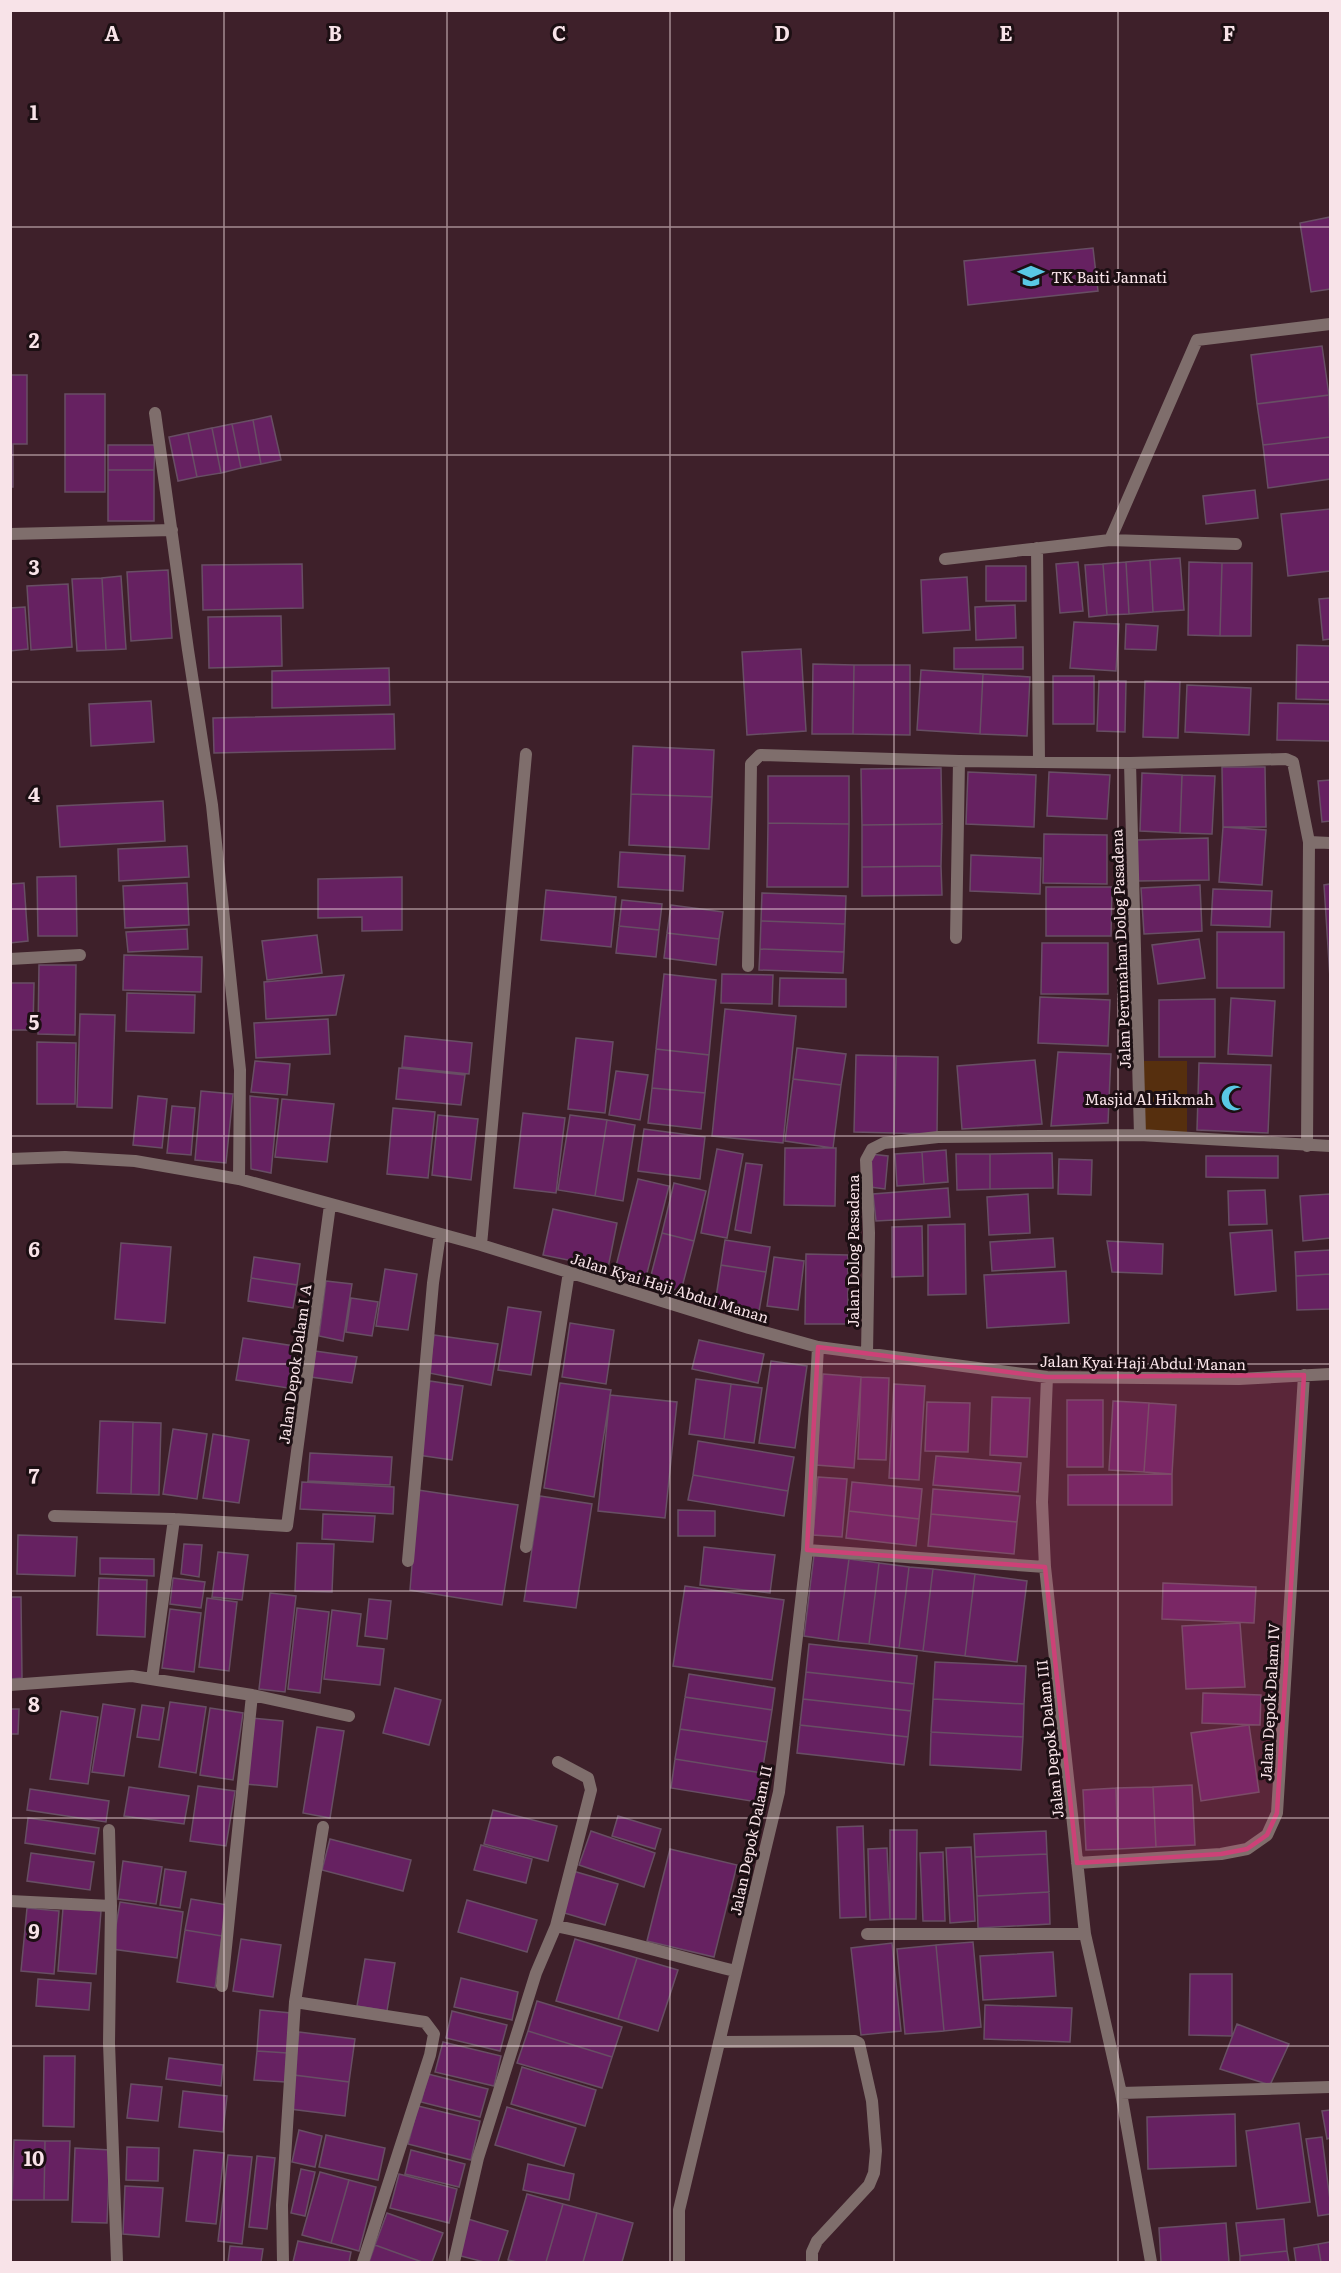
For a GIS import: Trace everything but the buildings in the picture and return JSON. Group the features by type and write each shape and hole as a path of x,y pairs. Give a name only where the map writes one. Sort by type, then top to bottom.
{"street":[{"path":"1110,540 1197,340 1330,324"},
{"path":"155,413 212,805 240,1070 240,1179"},
{"path":"10,534 172,530"},
{"path":"945,559 1110,540 1236,544"},
{"path":"1037,548 1039,762"},
{"path":"481,1245 526,754"},
{"path":"748,966 751,764 760,755 1130,763 1286,759 1293,762 1309,842 1307,1146"},
{"path":"956,938 959,761"},
{"name":"Jalan Perumahan Dolog Pasadena","path":"1130,763 1140,1135"},
{"path":"1309,842 1330,843"},
{"path":"10,958 80,955"},
{"path":"1140,1135 1330,1146"},
{"name":"Jalan Dolog Pasadena","path":"867,1354 869,1233 866,1160 872,1149 884,1143 938,1137 1140,1135"},
{"name":"Jalan Kyai Haji Abdul Manan","path":"10,1160 65,1157 135,1161 240,1179 481,1245 749,1328 818,1347 1047,1377 1239,1379 1330,1374"},
{"name":"Jalan Depok Dalam I A","path":"174,1519 287,1526 330,1205"},
{"path":"408,1561 433,1283 440,1234"},
{"path":"526,1547 569,1272"},
{"name":"Jalan Depok Dalam II","path":"679,2262 679,2210 779,1792 807,1550 818,1347"},
{"name":"Jalan Depok Dalam IV","path":"1077,1863 1221,1854 1247,1849 1267,1835 1274,1820 1277,1813 1304,1375"},
{"name":"Jalan Depok Dalam III","path":"1047,1377 1042,1502 1045,1567 1085,1934 1120,2093 1151,2262"},
{"path":"54,1516 174,1519 152,1679"},
{"path":"807,1550 1045,1567"},
{"path":"10,1685 132,1676 252,1695 349,1716"},
{"path":"222,1986 252,1695"},
{"path":"454,2262 478,2158 536,1973 556,1926 591,1790 588,1778 558,1762"},
{"path":"283,2262 282,2205 295,2002 323,1827"},
{"path":"110,1830 108,2043 117,2262"},
{"path":"10,1901 111,1906"},
{"path":"556,1926 631,1942 668,1955 735,1971"},
{"path":"867,1934 1085,1934"},
{"path":"295,2002 424,2022 434,2034 430,2055 363,2262"},
{"path":"719,2042 855,2041 859,2043 872,2101 876,2151 874,2173 869,2185 818,2241 812,2252 812,2262"},
{"path":"1120,2093 1330,2087"}],"highlighted area":[{"path":"818,1347 1047,1377 1304,1375 1277,1813 1267,1835 1247,1849 1221,1854 1077,1863 1045,1567 807,1550"}],"shaded area":[{"path":"1136,1061 1187,1061 1187,1132 1135,1132"}],"place":[{"name":"TK Baiti Jannati","path":"1031,276"},
{"name":"Masjid Al Hikmah","path":"1234,1098"}]}
